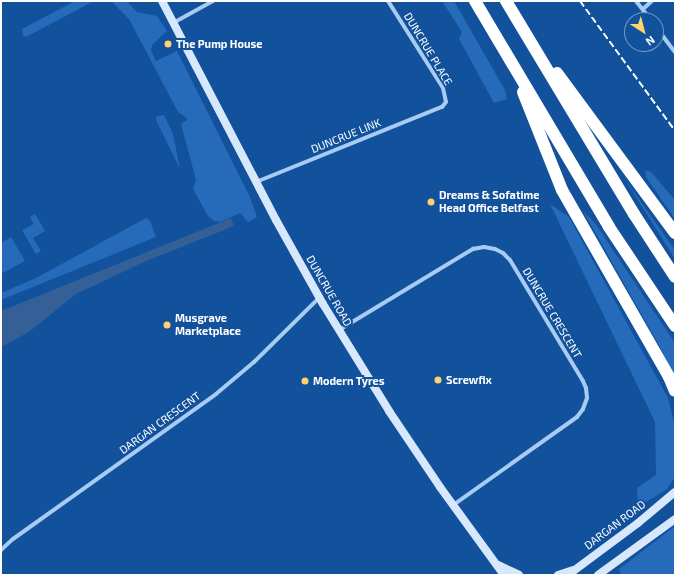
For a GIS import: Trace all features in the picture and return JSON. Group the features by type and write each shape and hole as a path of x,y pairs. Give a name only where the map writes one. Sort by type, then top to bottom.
{"highway":[{"path":"475,1 609,227 675,326"},
{"path":"506,1 634,214 675,277"},
{"path":"532,45 559,76 675,233"},
{"path":"516,71 528,108 562,190 669,377 675,391"}],"street":[{"name":"DUNCRUE ROAD","path":"162,1 256,182 339,330 389,411 453,505 498,564 504,575"},
{"path":"173,23 214,1"},
{"name":"DUNCRUE PLACE","path":"388,1 443,88 446,102 442,107"},
{"path":"636,1 642,10 652,1"},
{"path":"664,36 673,46 675,52"},
{"name":"DUNCRUE LINK","path":"256,182 442,107"},
{"name":"DUNCRUE CRESCENT","path":"339,330 472,249 484,246 495,249 503,253 510,260 583,381 586,388 587,398 583,409 577,417 453,505"},
{"name":"DARGAN CRESCENT","path":"1,550 221,389 254,362 320,298"},
{"name":"DARGAN ROAD","path":"568,575 643,519 675,492"},
{"path":"598,575 675,519"},
{"path":"498,564 519,575"},
{"path":"558,575 577,568"}],"shaded area":[{"path":"75,1 94,1 26,37 23,35 22,29"},
{"path":"111,1 127,1 137,12 157,16 167,31 152,45 151,50 156,61 177,51 250,197 257,217 248,222 240,213 220,222 214,221 208,216 193,189 196,180 181,124 187,120 186,117 178,112 129,19"},
{"path":"442,1 454,1 505,90 507,99 494,103 459,39 462,32"},
{"path":"164,115 173,134 180,169 156,120 157,116"},
{"path":"645,170 651,172 675,200 675,219 646,177"},
{"path":"622,175 675,250 675,259"},
{"path":"550,204 569,217 668,398 675,426 675,477 667,489 638,507 637,488 656,475 655,422"},
{"path":"583,211 595,223 675,343 675,378 660,347"},
{"path":"35,214 45,231 33,238 41,251 36,254 22,230 34,224 30,217"},
{"path":"146,218 150,221 156,237 1,300 1,293 36,278"},
{"path":"231,218 234,226 144,262 76,294 29,332 1,347 1,311"},
{"path":"11,237 25,261 3,273 1,269 1,243"},
{"path":"675,526 675,575 621,575 619,569"}],"railway":[{"path":"580,1 675,131"}],"place":[{"name":"The Pump House","path":"168,44"},
{"name":"Dreams & Sofatime Head Office Belfast","path":"431,202"},
{"name":"Musgrave Marketplace","path":"167,325"},
{"name":"Screwfix","path":"438,380"},
{"name":"Modern Tyres","path":"305,381"}]}
